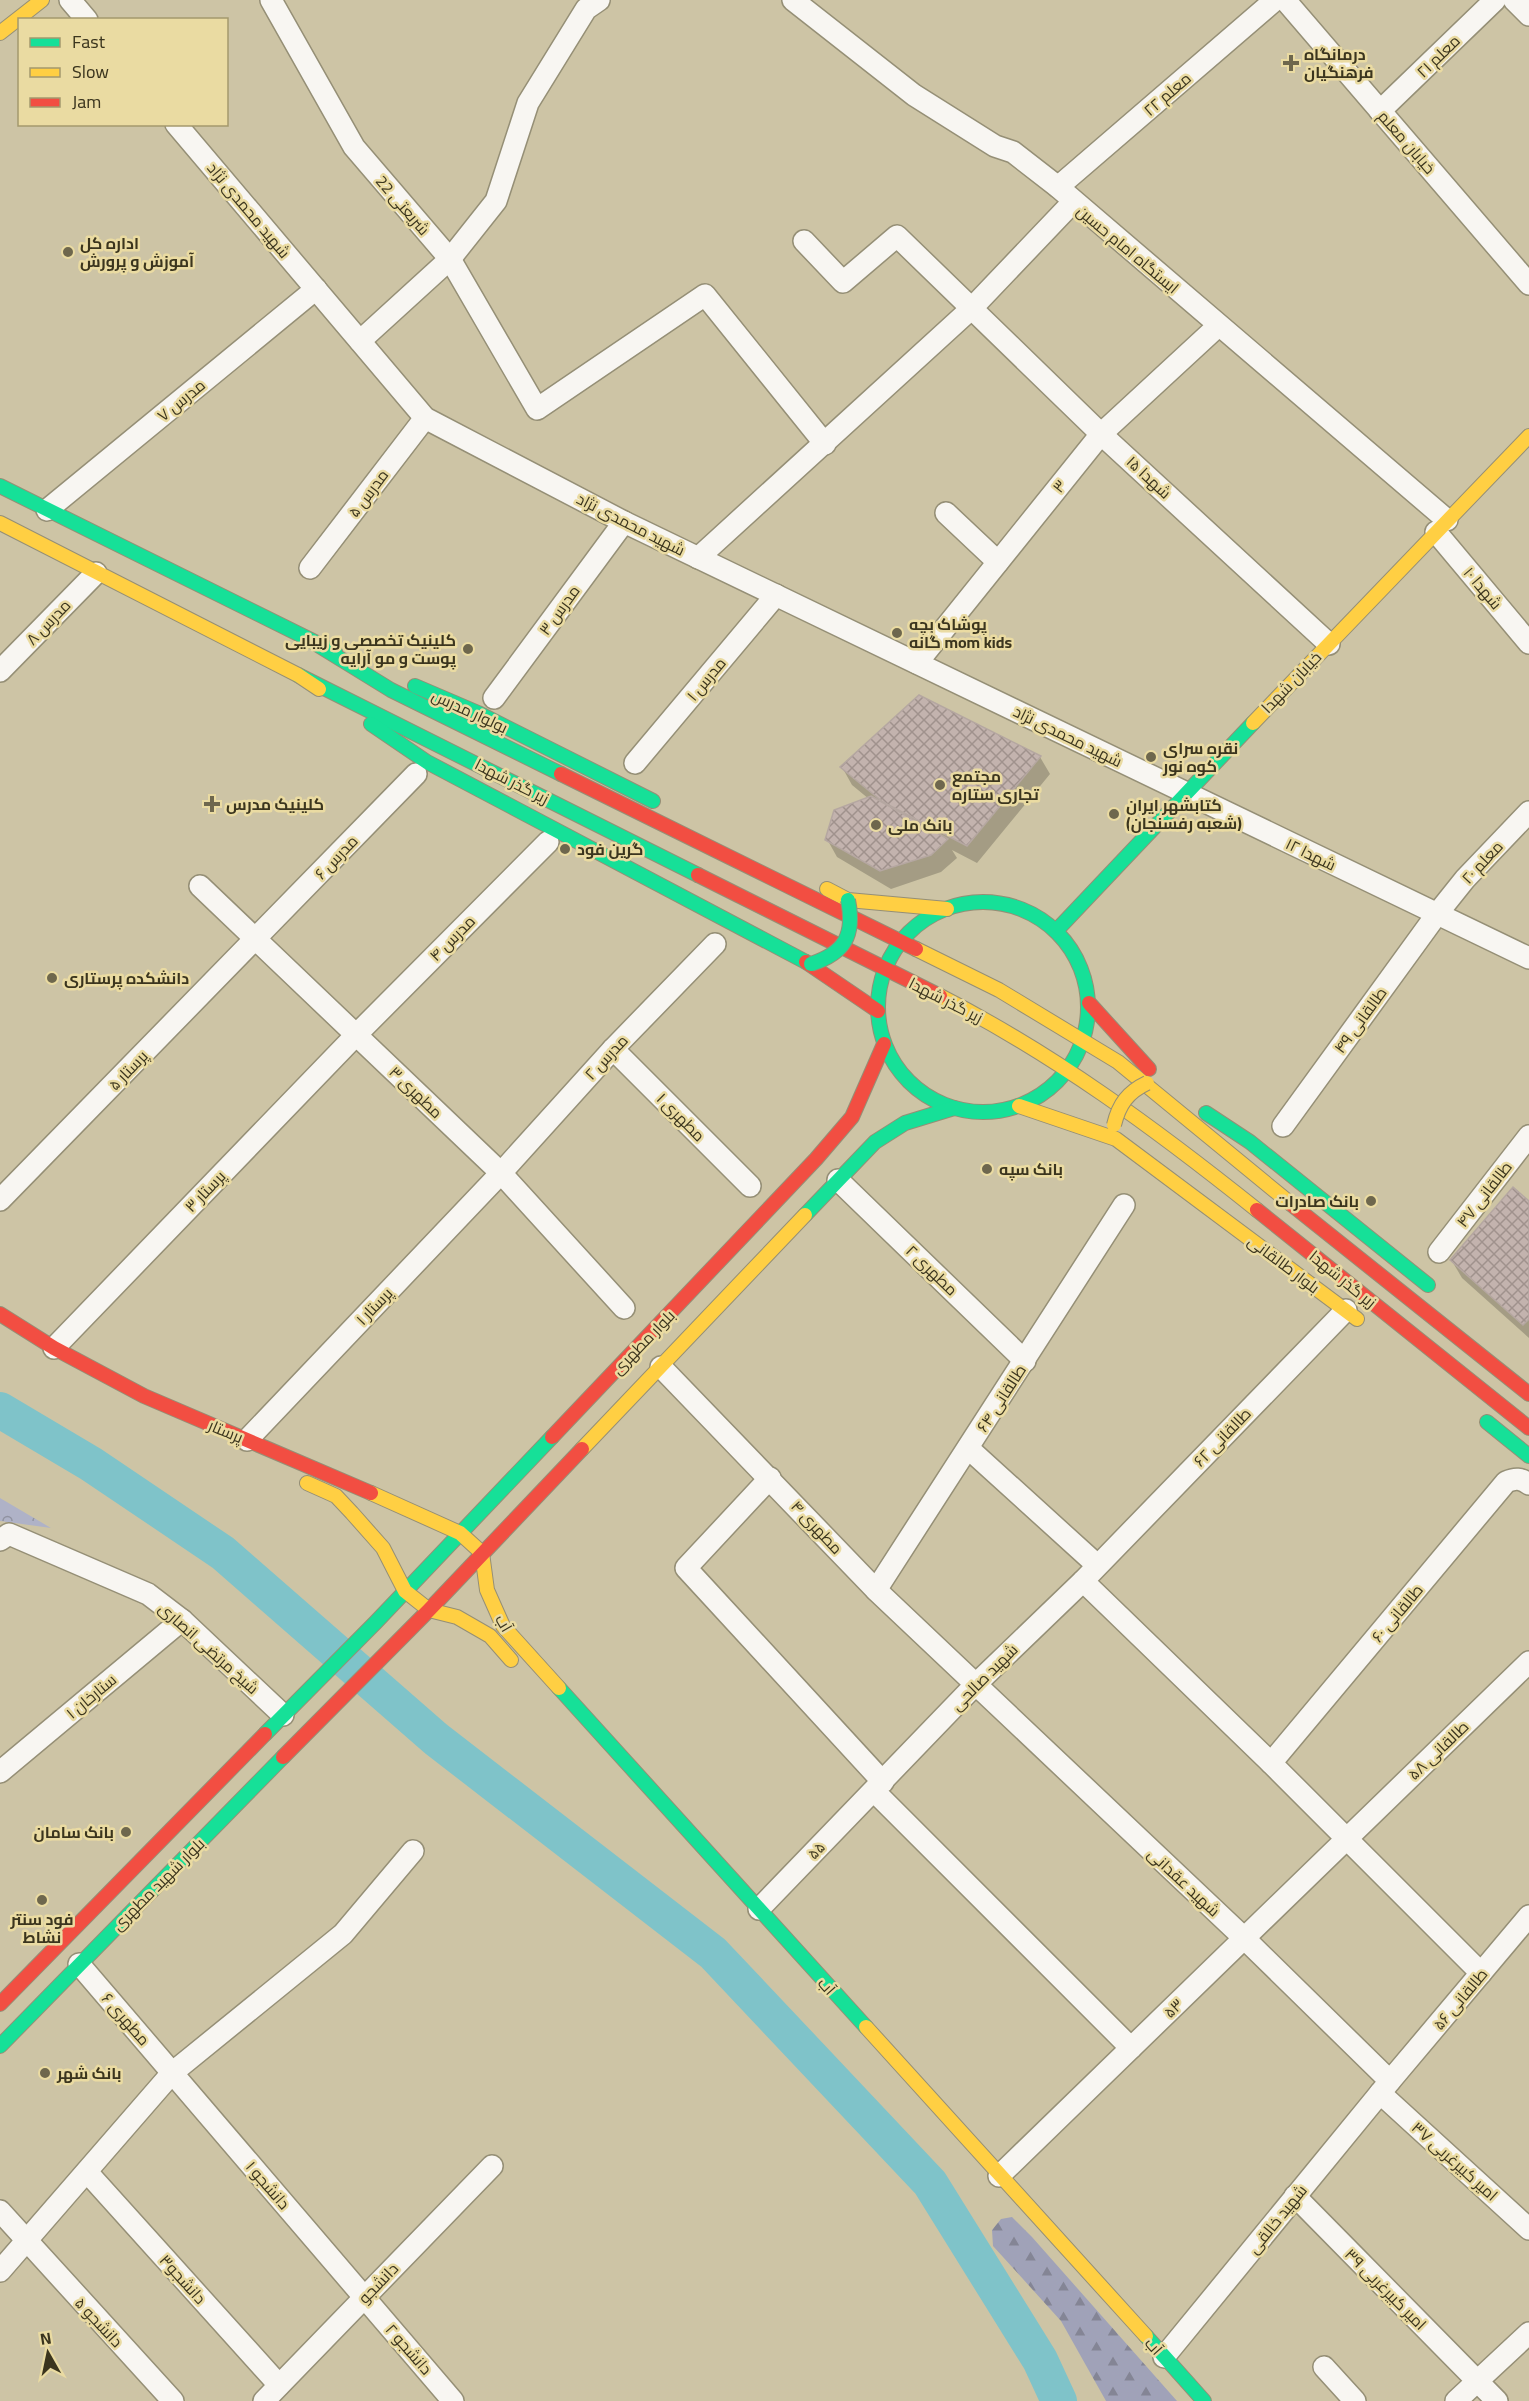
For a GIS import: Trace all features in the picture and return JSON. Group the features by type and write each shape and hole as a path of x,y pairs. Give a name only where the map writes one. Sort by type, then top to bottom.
{"main road":[{"path":"19,18 42,0"},
{"path":"0,33 18,19"},
{"name":"خیابان شهدا","path":"1056,931 1185,793 1529,436"},
{"name":"بولوار مدرس","path":"0,486 313,642 478,713 668,809"},
{"path":"0,523 298,675 427,762 811,964 878,1011"},
{"name":"زیر گذر شهدا","path":"313,642 391,690 999,990 1118,1062 1230,1156 1529,1394"},
{"name":"زیر گذر شهدا","path":"298,675 984,1020 1101,1091 1214,1176 1529,1428"},
{"path":"816,884 848,900 947,909"},
{"path":"811,964 825,961 837,953 846,942 851,928 852,914 848,900"},
{"path":"975,903 1004,904 1032,914 1056,931 1073,952 1081,968 1089,1003 1085,1036 1071,1066 1048,1090 1019,1106 987,1113 954,1108 924,1095 900,1072 884,1044 878,1011 882,979 886,965 896,949 918,925 947,909 975,903"},
{"path":"1089,1003 1154,1082 1186,1099 1251,1143 1436,1292"},
{"name":"بلوار مطهری","path":"376,1622 816,1159 852,1117 884,1044"},
{"path":"1116,1139 1114,1125 1116,1111 1123,1098 1134,1089 1154,1082"},
{"name":"بلوار طالقانی","path":"1019,1106 1116,1139 1364,1325"},
{"name":"بلوار مطهری","path":"400,1639 875,1142 905,1123 954,1108"},
{"name":"پرستار","path":"0,1314 54,1348 144,1396 460,1533 482,1553"},
{"path":"1475,1413 1529,1456"},
{"path":"293,1476 336,1496 382,1548 405,1591 429,1610"},
{"name":"آب","path":"482,1553 487,1590 503,1626 1204,2401"},
{"name":"آب","path":"429,1610 457,1617 490,1636 522,1672"},
{"name":"بلوار شهید مطهری","path":"0,2004 376,1622"},
{"name":"بلوار شهید مطهری","path":"0,2046 400,1639"}],"street":[{"path":"70,0 85,18"},
{"name":"شریعتی 22","path":"271,0 354,147 450,259 537,409 705,295 825,444"},
{"path":"360,341 450,259 496,201 528,103 586,9 599,0"},
{"name":"ایستگاه امام حسین","path":"793,0 914,95 995,146 1013,153 1058,187 1442,526"},
{"name":"معلم ۲۲","path":"1058,187 1275,0"},
{"name":"خیابان معلم","path":"1285,0 1529,284"},
{"name":"معلم ۲۱","path":"1380,111 1495,0"},
{"path":"1514,0 1529,15"},
{"name":"شهید محمدی نژاد","path":"178,126 425,418 624,522 1185,793"},
{"path":"698,558 972,308 1073,202"},
{"name":"شهدا ۱۵","path":"804,241 843,282 897,236 1101,434 1329,644"},
{"name":"مدرس ۷","path":"47,510 316,289"},
{"name":"۳","path":"917,663 1101,434 1218,326"},
{"name":"مدرس ۵","path":"310,568 425,418"},
{"path":"946,513 998,562"},
{"name":"مدرس ۳","path":"494,698 624,522"},
{"name":"شهدا ۱۰","path":"1442,526 1529,643"},
{"name":"مدرس ۸","path":"0,671 96,573"},
{"name":"مدرس ۱","path":"635,763 776,595"},
{"name":"مدرس ۶","path":"255,939 416,774"},
{"name":"۱۲ شهدا","path":"1185,793 1529,958"},
{"name":"معلم ۲۰","path":"1437,914 1465,879 1529,812"},
{"name":"مدرس ۴","path":"356,1035 548,842"},
{"name":"مطهری ۳","path":"200,886 501,1173 624,1308"},
{"name":"طالقانی ۴۹","path":"1283,1126 1437,914"},
{"name":"پرستار ۵","path":"0,1200 255,939"},
{"name":"مدرس ۲","path":"501,1173 613,1049 715,944"},
{"name":"پرستار ۳","path":"54,1348 356,1035"},
{"name":"مطهری ۱","path":"613,1049 750,1186"},
{"name":"طالقانی ۴۷","path":"1439,1252 1529,1136"},
{"name":"پرستار ۱","path":"247,1440 501,1173"},
{"name":"مطهری ۲","path":"838,1180 1025,1361"},
{"name":"طالقانی ۶۴","path":"876,1590 1124,1205"},
{"name":"طالقانی ۶۲","path":"1097,1565 1346,1310"},
{"name":"مطهری ۴","path":"661,1368 876,1590 975,1685"},
{"path":"968,1448 1097,1565"},
{"path":"770,1478 686,1568 878,1786 1131,2048"},
{"name":"طالقانی ۶۰","path":"1271,1763 1506,1482 1514,1478 1529,1484"},
{"name":"شیخ مرتضی انصاری","path":"0,1540 9,1534 148,1594 289,1709"},
{"name":"شهید صالحی","path":"878,1786 975,1685 1097,1565"},
{"path":"1083,1581 1271,1763 1481,1973"},
{"name":"ستارخان ۱","path":"0,1773 182,1620"},
{"name":"طالقانی ۵۸","path":"1347,1839 1529,1662"},
{"name":"شهید عقدانی","path":"975,1685 1244,1938 1385,2087"},
{"name":"۵۵","path":"759,1909 878,1786"},
{"name":"۵۳","path":"999,2176 1347,1839"},
{"path":"0,2271 172,2073 343,1934 413,1851"},
{"name":"طالقانی ۵۶","path":"1385,2087 1529,1916"},
{"name":"مطهری ۶","path":"79,1964 172,2073"},
{"name":"دانشجو ۱","path":"172,2073 364,2297"},
{"name":"شهید خالقی","path":"1164,2357 1385,2087"},
{"name":"امیر کبیرغربی ۳۷","path":"1385,2087 1529,2229"},
{"name":"دانشجو","path":"264,2401 492,2166"},
{"name":"دانشجو۳","path":"87,2172 279,2385"},
{"name":"امیر کبیرغربی ۳۹","path":"1295,2196 1497,2401"},
{"name":"دانشجو ۵","path":"0,2211 173,2401"},
{"name":"دانشجو ۲","path":"364,2297 453,2401"},
{"path":"1456,2401 1529,2333"},
{"path":"1324,2367 1355,2401"}],"green space":[{"path":"0,1498 51,1528 0,1521"},
{"path":"1012,2217 1177,2401 1106,2401 1061,2321 993,2246 992,2230 1001,2219"}],"building":[{"name":"مجتمع تجاری ستاره","path":"919,695 1041,756 967,846 883,802 840,767"},
{"name":"بانک ملی","path":"871,796 948,839 931,855 880,871 825,840 834,810"},
{"path":"1513,1187 1529,1201 1529,1319 1523,1325 1450,1260"}],"waterway":[{"path":"0,1410 91,1464 223,1553 436,1739 713,1953 930,2183 1040,2360 1059,2401"}],"traffic: fast":[{"path":"0,486 335,652"},
{"path":"313,642 391,690 561,774"},
{"path":"298,675 698,875"},
{"path":"415,686 478,713 653,801"},
{"path":"1056,931 1253,723"},
{"path":"371,724 427,762 806,962"},
{"path":"811,964 832,954 845,941 850,923 848,900"},
{"path":"983,902 1003,904 1023,910 1041,920 1057,933 1070,949 1080,967 1086,987 1088,1007 1086,1027 1080,1047 1070,1065 1057,1081 1041,1094 1023,1104 1003,1110 983,1112 963,1110 943,1104 925,1094 909,1081 896,1065 886,1047 880,1027 878,1007 880,987 886,967 896,949 909,933 925,920 943,910 963,904 983,902"},
{"path":"805,1215 875,1142 905,1123 954,1108"},
{"path":"1206,1113 1250,1142 1428,1285"},
{"path":"1487,1422 1529,1456"},
{"path":"265,1734 376,1622 552,1437"},
{"path":"559,1688 866,2027"},
{"path":"0,2046 283,1757"},
{"path":"1146,2336 1204,2401"}],"traffic: slow":[{"path":"19,18 42,0"},
{"path":"0,33 18,19"},
{"path":"1253,723 1529,436"},
{"path":"0,523 298,675 319,689"},
{"path":"827,889 848,900 947,909"},
{"path":"916,949 999,990 1118,1062 1291,1204"},
{"path":"940,996 1024,1043 1104,1095 1143,1122 1257,1210"},
{"path":"1114,1125 1125,1100 1147,1083"},
{"path":"1019,1106 1116,1139 1357,1319"},
{"path":"582,1449 805,1215"},
{"path":"307,1483 336,1496 352,1513 383,1548 405,1591 429,1610 457,1617 490,1636 511,1660"},
{"path":"371,1493 460,1533 482,1553 487,1590 503,1626 559,1688"},
{"path":"866,2027 1146,2336"}],"traffic: jam":[{"path":"561,774 916,949"},
{"path":"698,875 940,996"},
{"path":"806,962 878,1011"},
{"path":"1089,1003 1149,1069"},
{"path":"552,1437 816,1159 852,1117 884,1044"},
{"path":"1291,1204 1529,1394"},
{"path":"1257,1210 1529,1428"},
{"path":"0,1314 54,1348 144,1396 371,1493"},
{"path":"283,1757 429,1610 582,1449"},
{"path":"0,2004 265,1734"}],"place":[{"name":"درمانگاه فرهنگیان","path":"1291,63"},
{"name":"اداره کل آموزش و پرورش","path":"68,252"},
{"name":"پوشاک بچه گانه mom kids","path":"897,633"},
{"name":"کلینیک تخصصی و زیبایی پوست و مو آرایه","path":"468,649"},
{"name":"نقره سرای کوه نور","path":"1151,757"},
{"name":"مجتمع تجاری ستاره","path":"940,785"},
{"name":"کلینیک مدرس","path":"212,804"},
{"name":"کتابشهر ایران (شعبه رفسنجان)","path":"1114,814"},
{"name":"بانک ملی","path":"876,825"},
{"name":"گرین فود","path":"565,849"},
{"name":"دانشکده پرستاری","path":"52,978"},
{"name":"بانک سپه","path":"987,1169"},
{"name":"بانک صادرات","path":"1371,1201"},
{"name":"بانک سامان","path":"126,1832"},
{"name":"فود سنتر نشاط","path":"42,1900"},
{"name":"بانک شهر","path":"45,2073"}]}
